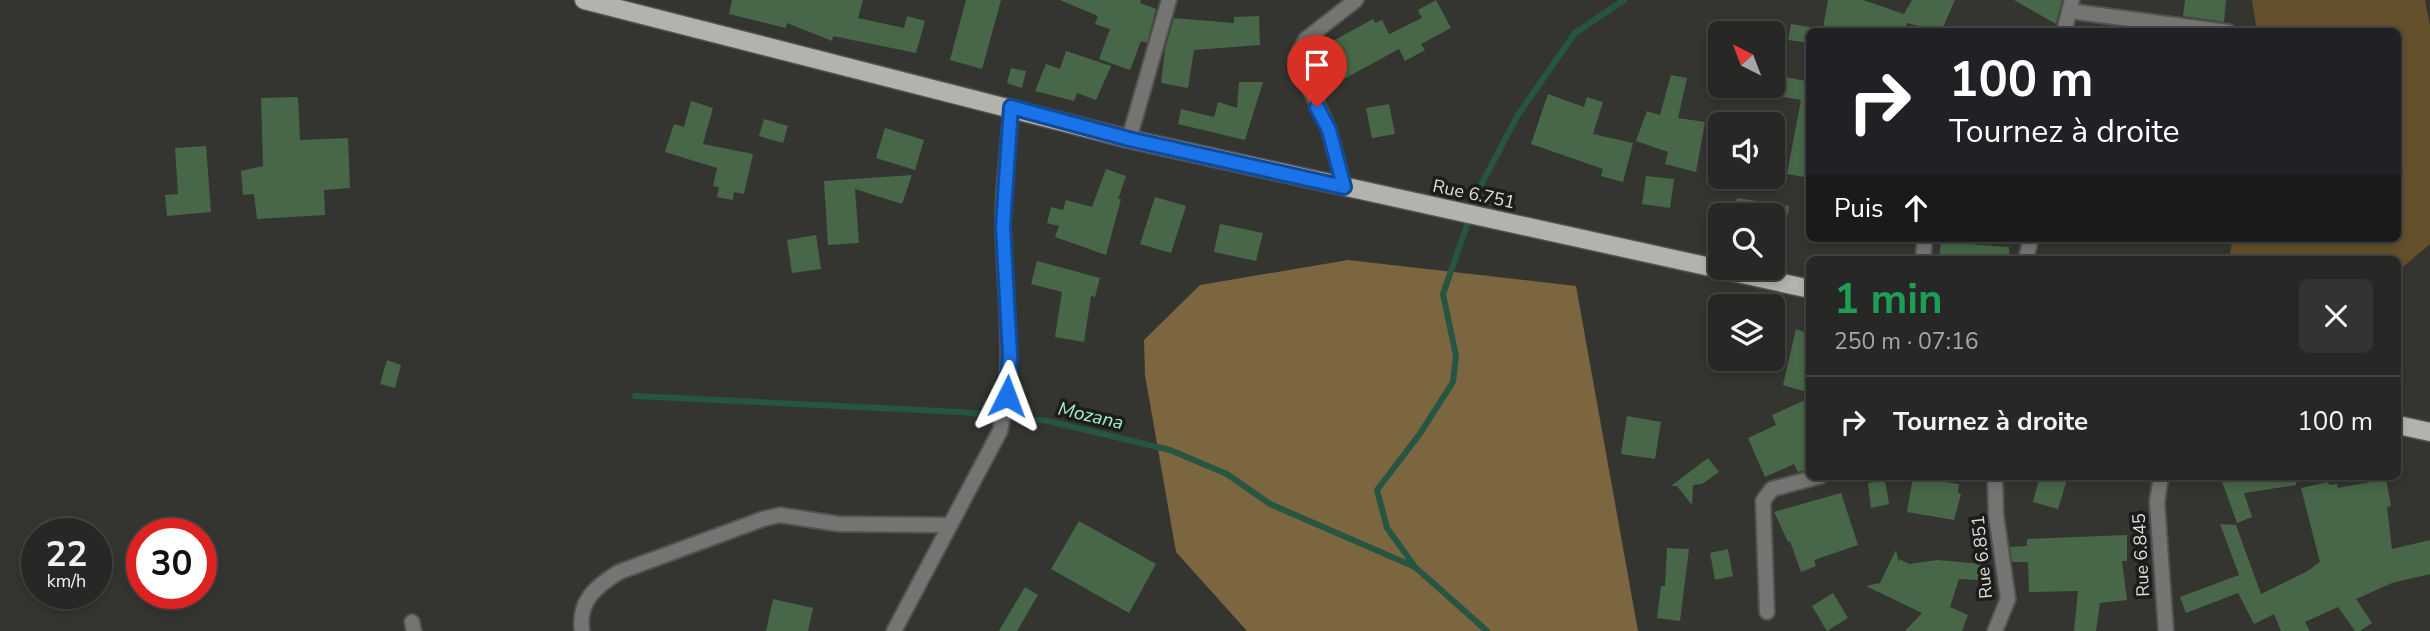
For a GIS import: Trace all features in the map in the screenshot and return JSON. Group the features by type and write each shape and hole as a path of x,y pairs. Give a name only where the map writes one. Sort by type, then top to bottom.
{"main road":[{"name":"Rue 6.751","path":"584,0 1129,139 1806,288"},
{"path":"2401,426 2430,432"}],"street":[{"path":"1129,139 1169,0"},
{"path":"1344,187 1329,130 1296,58 1306,39 1356,0"},
{"path":"2065,28 2070,5 2205,28"},
{"path":"894,631 1000,431 1007,396 1010,355 1003,226 1011,107"},
{"path":"1766,612 1763,500 1772,489 1806,480"},
{"name":"Rue 6.851","path":"1995,480 1996,515 2008,598 1996,631"},
{"name":"Rue 6.845","path":"2160,480 2157,502 2166,631"},
{"path":"582,631 580,615 584,603 599,585 619,572 763,519 780,515 839,524 948,525"}],"shaded area":[{"path":"2252,0 2425,0 2430,26 2430,244 2401,268 2401,256 2230,256 2232,242 2401,242 2401,28 2257,28"},
{"path":"1348,260 1576,286 1638,631 1247,631 1176,552 1145,375 1144,340 1200,285"}],"building":[{"path":"732,0 863,0 858,18 904,28 907,16 925,21 916,53 833,36 832,41 787,23 786,28 729,14"},
{"path":"966,0 1001,0 982,69 950,60"},
{"path":"1060,0 1141,0 1140,3 1156,9 1147,43 1141,41 1130,70 1099,59 1110,29 1095,24 1098,16"},
{"path":"1436,0 1451,28 1421,44 1425,50 1405,61 1399,49 1322,91 1307,58 1309,54 1373,19 1375,23 1382,20 1389,34 1422,18 1418,10"},
{"path":"1828,0 1863,0 1904,14 1912,0 1955,0 1943,28 1926,28 1907,23 1905,28 1823,28"},
{"path":"2014,0 2062,0 2056,24"},
{"path":"2185,0 2226,0 2224,22 2183,16"},
{"path":"1259,16 1260,45 1194,50 1188,88 1161,83 1165,49 1174,18 1234,23 1234,17"},
{"path":"1791,24 1810,27 1806,28 1806,42 1788,40"},
{"path":"1066,51 1111,66 1096,100 1077,93 1074,101 1035,91 1046,64 1060,69"},
{"path":"1011,68 1026,71 1022,88 1007,83"},
{"path":"1671,75 1687,78 1678,118 1705,122 1696,172 1665,164 1668,152 1636,141 1647,111 1660,115"},
{"path":"1785,77 1806,81 1806,177 1787,174 1801,100 1785,97"},
{"path":"1239,82 1263,82 1245,140 1178,124 1181,109 1214,117 1218,102 1237,108"},
{"path":"1548,94 1584,107 1587,97 1603,102 1593,134 1633,143 1623,182 1601,176 1603,169 1531,144"},
{"path":"298,97 300,140 348,138 350,188 324,190 325,215 257,219 254,194 243,195 241,171 263,166 261,98"},
{"path":"691,101 713,108 703,144 753,154 744,194 734,192 733,200 717,197 719,187 713,186 717,168 665,152 674,124 684,127"},
{"path":"1389,104 1395,134 1372,138 1366,108"},
{"path":"764,119 788,126 783,143 759,136"},
{"path":"885,128 924,140 915,170 876,158"},
{"path":"206,146 211,212 167,216 165,195 178,194 175,148"},
{"path":"1106,169 1126,176 1118,199 1121,199 1106,255 1055,237 1059,226 1047,223 1051,207 1063,210 1066,200 1092,207"},
{"path":"912,175 902,204 855,189 859,243 828,245 824,181"},
{"path":"1646,176 1674,179 1670,208 1642,204"},
{"path":"1155,197 1186,206 1171,253 1140,244"},
{"path":"1737,198 1770,203 1736,203"},
{"path":"1785,205 1789,206 1788,215 1785,215"},
{"path":"1220,224 1263,233 1256,261 1214,252"},
{"path":"816,235 821,269 792,273 787,240"},
{"path":"1941,242 2009,247 2009,256 1939,256"},
{"path":"1037,261 1100,278 1095,297 1091,296 1084,342 1055,337 1062,292 1031,284"},
{"path":"1796,329 1806,333 1806,392 1783,385"},
{"path":"387,360 401,365 395,388 380,384"},
{"path":"1806,400 1806,470 1798,472 1794,464 1765,477 1748,438 1776,425 1772,415"},
{"path":"1627,416 1661,422 1655,459 1621,454"},
{"path":"1708,458 1719,472 1702,484 1693,485 1692,505 1677,486 1671,486"},
{"path":"1885,480 1889,504 1871,508 1868,483"},
{"path":"1912,480 1959,484 1958,493 1961,494 1954,520 1907,512"},
{"path":"2039,480 2067,480 2058,509 2033,502"},
{"path":"2221,480 2296,480 2296,485 2244,493 2252,517 2237,523"},
{"path":"2386,480 2391,506 2387,507 2392,549 2430,540 2430,574 2392,583 2356,599 2372,623 2360,631 2355,631 2338,607 2305,622 2310,631 2281,631 2274,614 2254,624 2238,593 2186,613 2180,597 2239,575 2220,524 2236,525 2261,594 2306,572 2320,562 2301,488 2328,482 2329,485 2337,484 2338,488"},
{"path":"1841,493 1858,545 1814,560 1816,566 1801,572 1790,541 1788,542 1774,512"},
{"path":"1079,521 1156,564 1129,613 1051,569"},
{"path":"2127,535 2127,561 2122,561 2127,600 2100,603 2096,631 2074,631 2078,591 2029,592 2028,562 2012,562 2010,547 2027,546 2027,539"},
{"path":"1667,548 1689,549 1680,621 1657,618 1661,586 1665,586"},
{"path":"1728,549 1733,576 1715,580 1710,553"},
{"path":"1896,550 1899,563 1899,559 1909,564 1937,560 1982,564 1980,580 1959,579 1950,607 1968,615 1962,631 1905,631 1922,613 1866,586 1880,583"},
{"path":"1025,587 1038,595 1017,631 999,631"},
{"path":"1833,593 1848,618 1827,631 1812,606"},
{"path":"773,599 813,608 808,631 766,631"}],"waterway":[{"path":"1413,564 1387,528 1377,490 1419,435 1453,382 1456,356 1443,294 1481,185 1518,115 1575,33 1624,0"},
{"name":"Mozana","path":"635,396 961,412 1048,421 1170,450 1227,474 1270,504 1415,567 1487,631"}],"route":[{"path":"1007,396 1010,355 1003,226 1011,107 1129,139 1344,187 1329,130 1317,107"}]}
